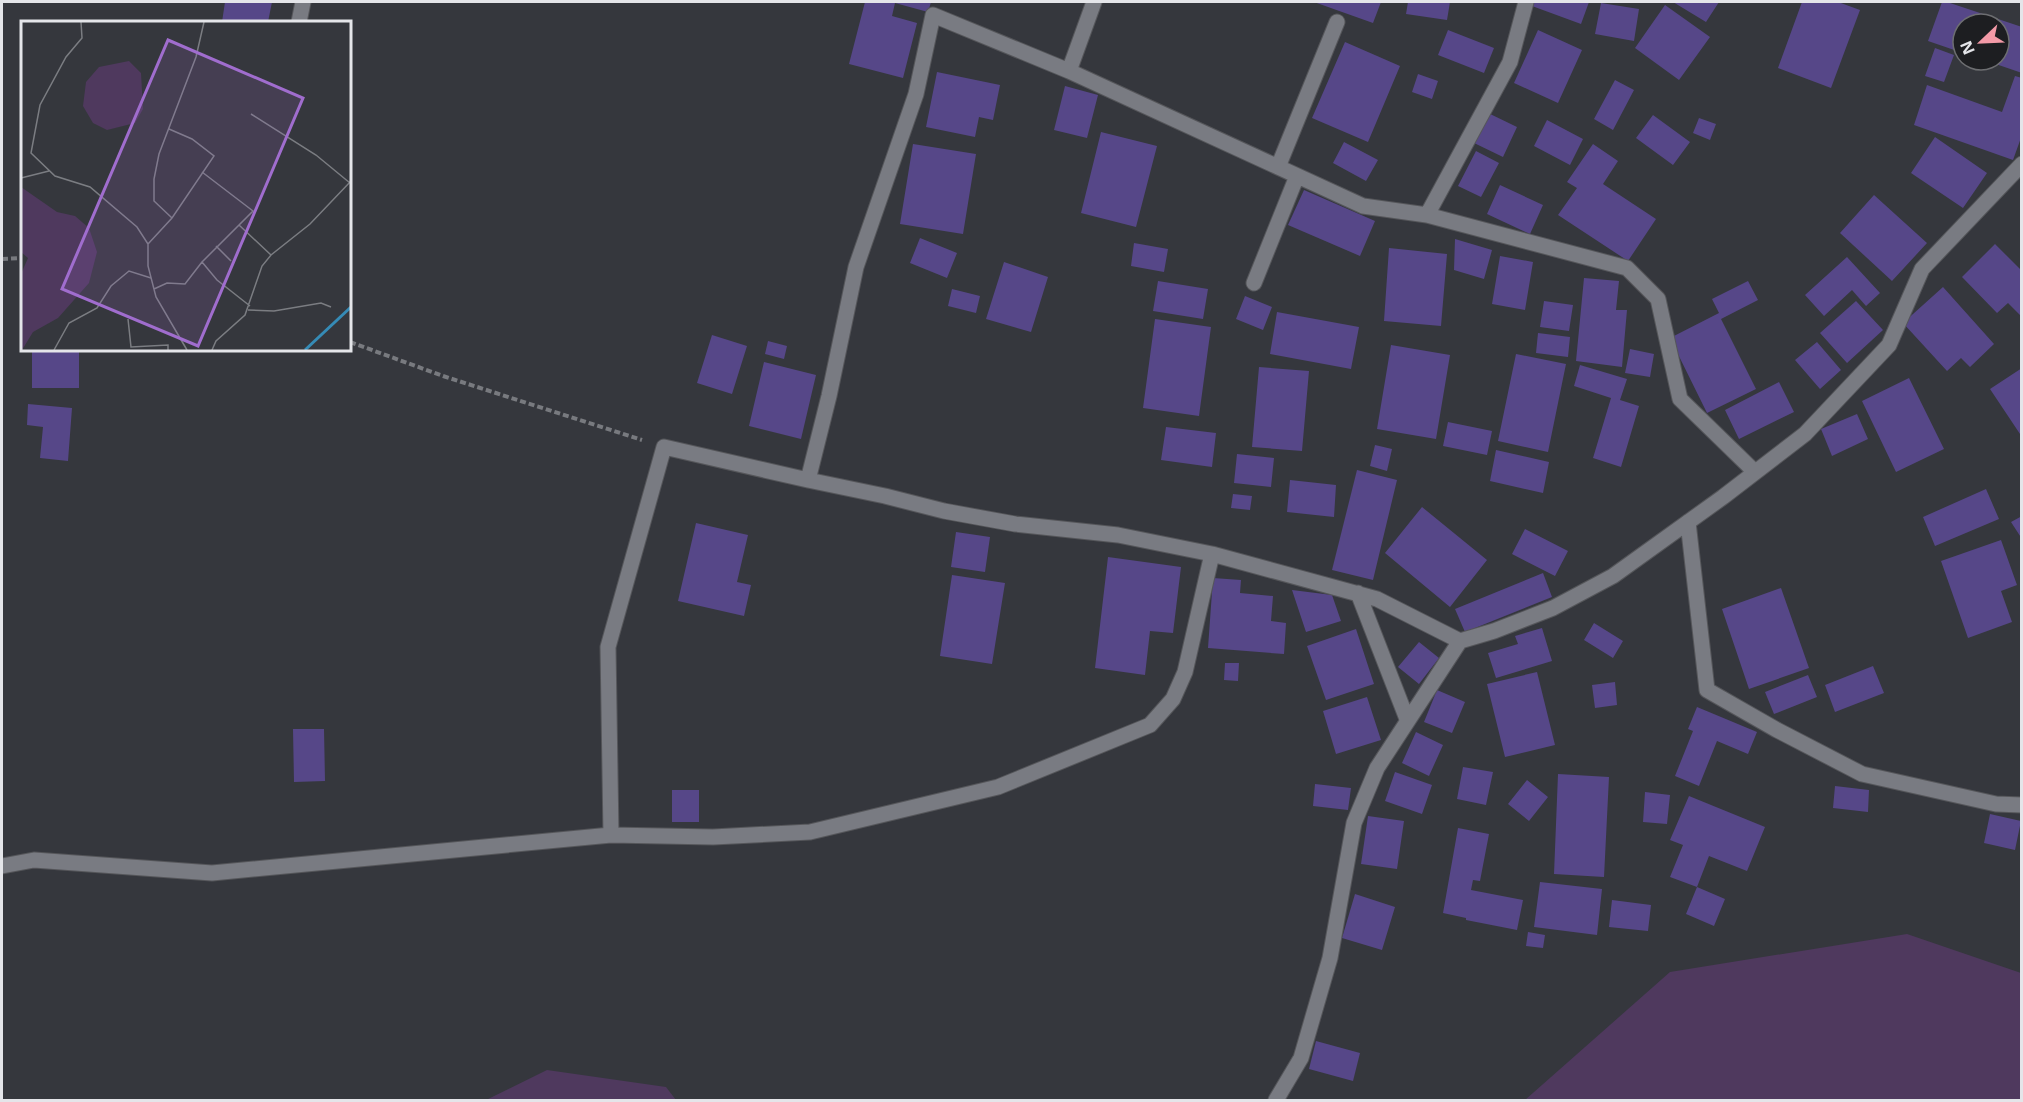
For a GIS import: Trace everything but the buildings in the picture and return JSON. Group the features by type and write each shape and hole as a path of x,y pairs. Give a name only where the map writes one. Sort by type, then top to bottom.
{"street":[{"path":"299,21 303,2"},
{"path":"1069,71 1094,2"},
{"path":"1427,215 1510,62 1526,2"},
{"path":"808,480 829,396 856,267 916,94 933,15 1069,71 1363,206 1427,215 1627,268 1658,299 1680,399 1755,472"},
{"path":"1278,167 1337,22"},
{"path":"1276,1101 1300,1058 1330,958 1354,823 1377,768 1460,641 1494,632 1553,608 1613,576 1805,434 1889,345 1923,269 2022,164"},
{"path":"1254,283 1297,176"},
{"path":"612,835 608,646 664,447 944,511 1015,524 1118,535 1212,554 1377,598 1460,641"},
{"path":"1688,522 1707,690 1777,730 1862,774 1996,804 2022,805"},
{"path":"2,866 34,860 212,873 612,835 713,837 810,832 998,787 1150,725 1173,699 1185,672 1212,554"},
{"path":"1358,593 1407,719"}],"path":[{"path":"2,259 21,258"},
{"path":"351,342 443,376 664,447"}],"shaded area":[{"path":"1907,934 2021,973 2021,1100 1525,1100 1670,972"},
{"path":"547,1070 666,1087 676,1100 486,1100"}]}
